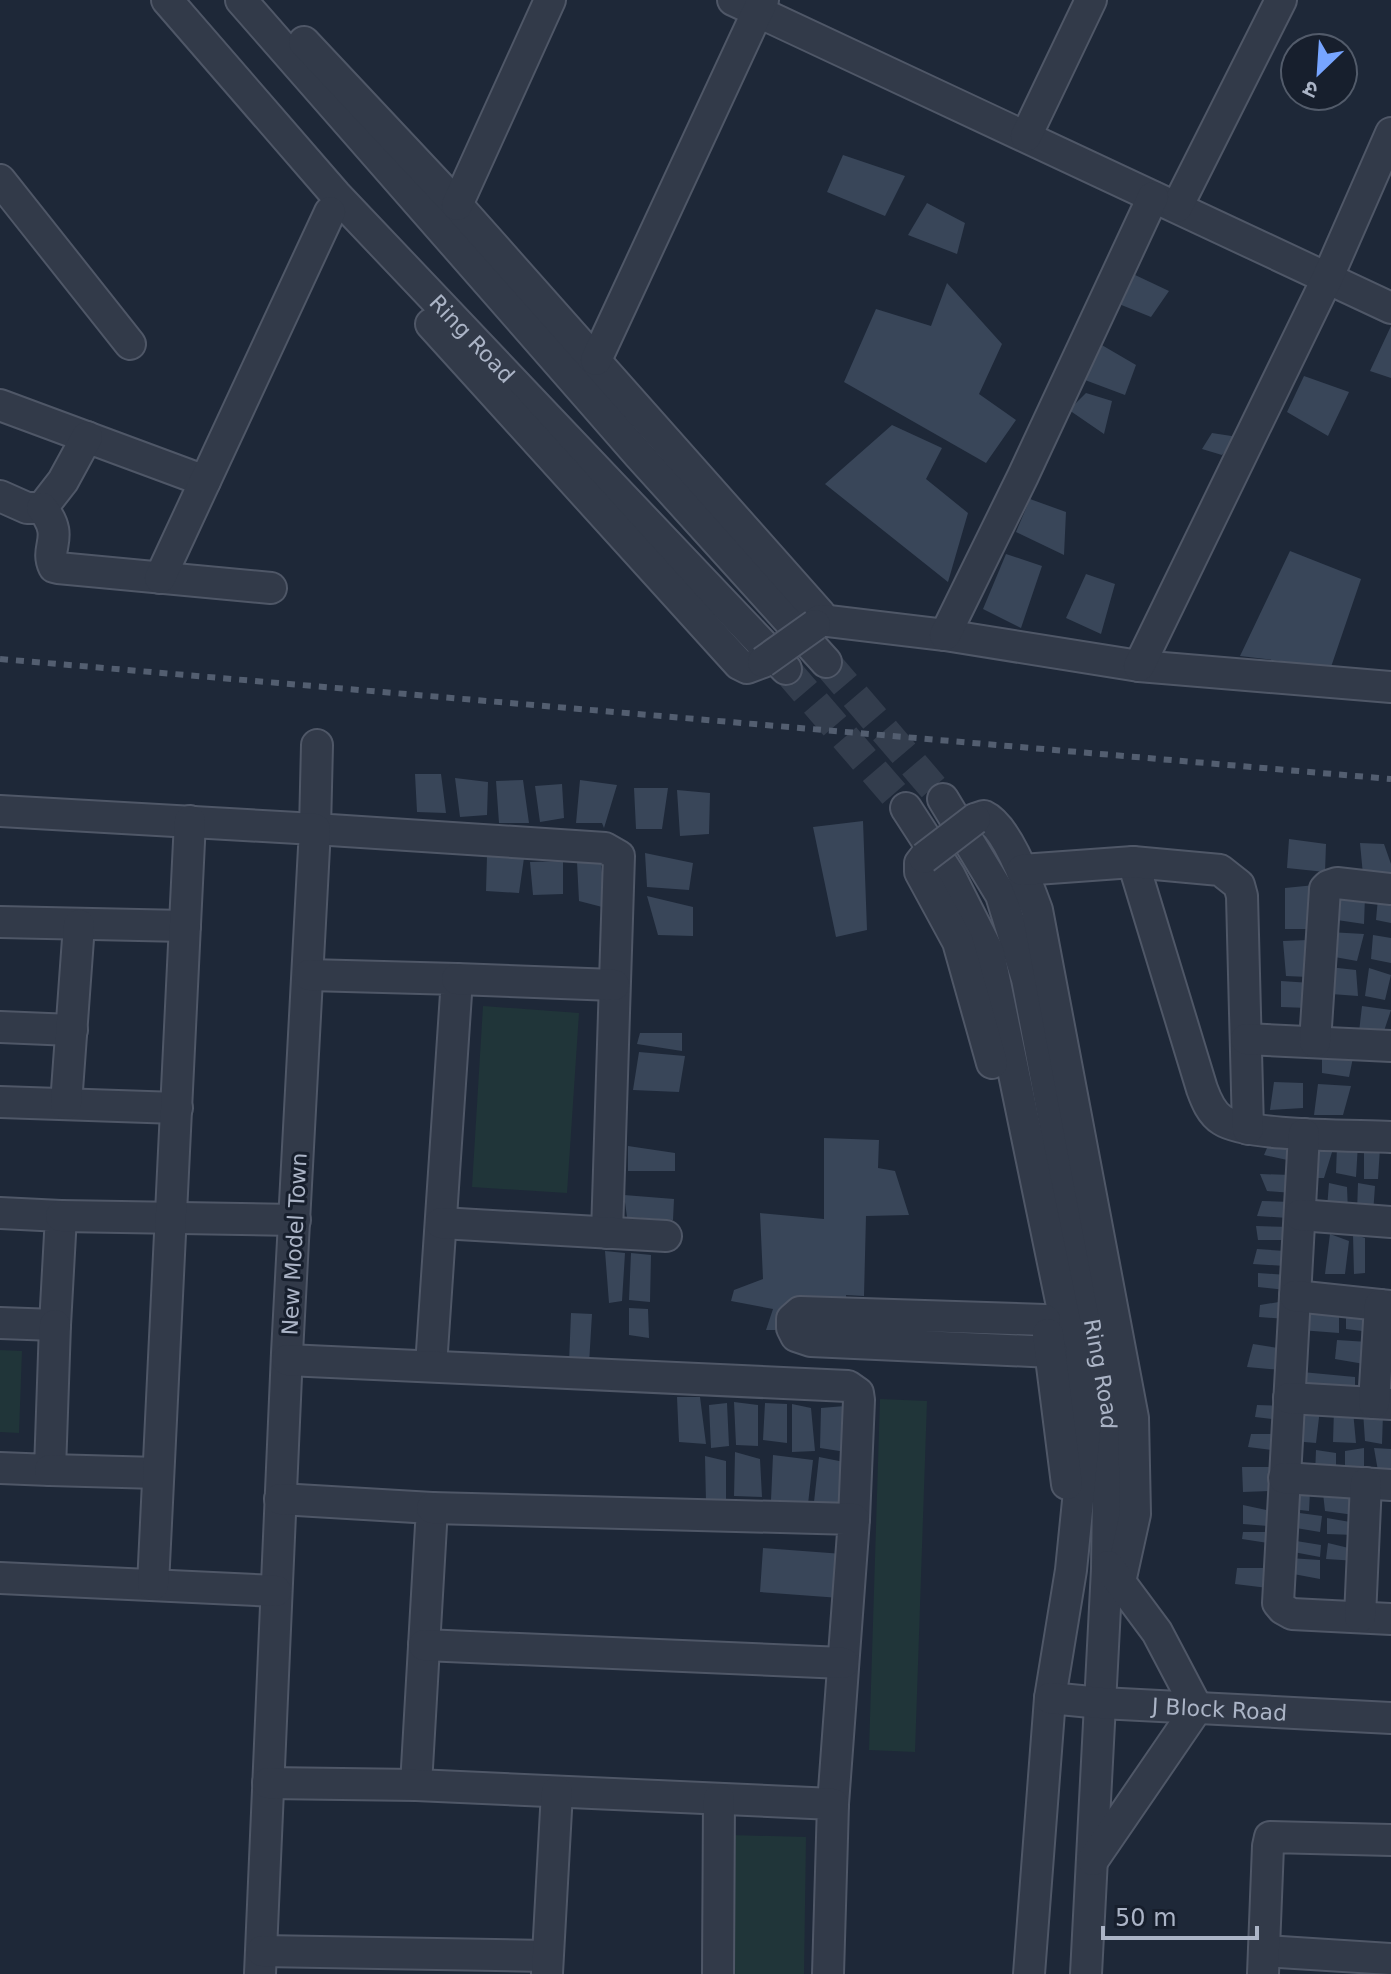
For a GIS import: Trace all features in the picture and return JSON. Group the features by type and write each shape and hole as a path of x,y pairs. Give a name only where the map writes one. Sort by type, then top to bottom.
{"street":[{"path":"241,0 639,455 826,662"},
{"path":"170,4 200,66 739,664 747,668 775,666 817,623 820,614 457,205 285,22 253,0"},
{"path":"457,205 550,0"},
{"path":"1026,136 1091,0"},
{"path":"945,635 1023,476 1165,202 1281,0"},
{"name":"Ring Road","path":"170,4 336,195 775,666"},
{"path":"596,360 751,4 1391,308"},
{"path":"1139,666 1327,279 1391,133"},
{"path":"0,180 130,344"},
{"path":"160,578 330,212"},
{"path":"0,405 205,481"},
{"path":"42,508 63,481 87,437"},
{"path":"0,496 27,508 42,508"},
{"path":"42,508 54,528 51,559 54,567 271,588"},
{"path":"817,623 945,635 1139,666 1391,687"},
{"name":"New Model Town","path":"261,1963 280,1499 309,975 317,745"},
{"name":"Ring Road","path":"943,799 1001,895 1027,979 1109,1411 1114,1573 1101,1703 1086,1974"},
{"name":"Ring Road","path":"906,808 950,876 989,953 1086,1422 1071,1570 1050,1698 1029,1974"},
{"path":"0,811 605,848 616,853 620,862 607,1233"},
{"path":"1071,1570 1066,1479 1052,1352 986,1037 958,942 920,872 920,863 924,858 975,819 984,816 997,826 1022,870 1037,910 1133,1418 1135,1514 1114,1573 1157,1632 1197,1708 1092,1862"},
{"path":"153,1585 190,821"},
{"path":"1022,870 1133,862 1220,870 1239,885 1242,896 1248,1129"},
{"path":"1133,862 1209,1106 1219,1119 1248,1129 1391,1137"},
{"path":"1315,1042 1325,889 1337,883 1391,889"},
{"path":"0,922 185,926"},
{"path":"66,1104 79,925"},
{"path":"309,975 614,985"},
{"path":"431,1366 457,979"},
{"path":"0,1027 72,1030"},
{"path":"1246,1039 1391,1046"},
{"path":"0,1102 177,1108"},
{"path":"1304,1134 1278,1603 1292,1614 1391,1619"},
{"path":"0,1213 171,1220 295,1220"},
{"path":"1300,1215 1391,1222"},
{"path":"50,1470 61,1216"},
{"path":"441,1223 666,1236"},
{"path":"1289,1398 1383,1404 1386,1306 1295,1296"},
{"path":"1045,1320 800,1312 792,1319 792,1328 796,1336 811,1341 1052,1352"},
{"path":"0,1323 55,1325"},
{"path":"287,1360 848,1386 858,1393 854,1519 833,1804 828,1974"},
{"path":"0,1468 158,1473"},
{"path":"1284,1478 1379,1484 1360,1617"},
{"path":"280,1499 432,1508 854,1519"},
{"path":"416,1785 432,1508"},
{"path":"0,1578 276,1591"},
{"path":"424,1645 843,1663"},
{"name":"J Block Road","path":"1050,1698 1391,1718"},
{"path":"268,1783 416,1785 833,1804"},
{"path":"261,1963 547,1965 557,1792"},
{"path":"718,1974 719,1799"},
{"path":"1391,1840 1270,1837 1264,1962 1391,1959"}],"green space":[{"path":"483,1006 579,1013 567,1193 472,1187"},
{"path":"0,1350 22,1351 19,1433 0,1432"},
{"path":"880,1399 927,1401 915,1752 869,1750"},
{"path":"731,1835 806,1837 804,1974 729,1974"}],"building":[{"path":"843,155 905,176 885,216 827,192"},
{"path":"927,203 965,223 957,254 908,235"},
{"path":"1133,274 1169,291 1151,317 1119,304"},
{"path":"947,283 1002,344 979,394 1016,420 986,463 844,382 876,309 931,326"},
{"path":"1391,326 1391,378 1370,371"},
{"path":"1100,344 1136,365 1125,395 1085,380"},
{"path":"1304,376 1349,392 1328,436 1287,412"},
{"path":"1086,393 1112,401 1104,434 1069,410"},
{"path":"892,425 942,448 926,479 968,513 948,582 825,484"},
{"path":"1212,433 1238,437 1222,455 1202,449"},
{"path":"1030,499 1066,512 1064,555 1016,532"},
{"path":"1290,551 1361,579 1331,667 1240,656"},
{"path":"1006,554 1042,566 1021,628 983,609"},
{"path":"1086,574 1115,584 1101,634 1066,618"},
{"path":"415,774 441,774 446,813 417,812"},
{"path":"455,778 488,782 487,815 460,817"},
{"path":"523,780 529,823 499,823 496,781"},
{"path":"580,780 617,785 604,828 602,823 576,823"},
{"path":"562,784 564,818 540,822 535,786"},
{"path":"634,788 668,788 662,829 636,829"},
{"path":"677,790 710,793 709,834 680,836"},
{"path":"863,821 867,930 836,937 813,827"},
{"path":"1289,839 1326,844 1325,872 1287,868"},
{"path":"1360,843 1384,844 1391,864 1391,877 1363,875"},
{"path":"645,853 693,863 689,890 647,887"},
{"path":"487,856 524,858 519,893 486,891"},
{"path":"563,861 563,894 533,895 530,862"},
{"path":"577,862 601,864 606,908 579,901"},
{"path":"1315,885 1313,929 1285,929 1285,888"},
{"path":"1341,892 1365,896 1364,924 1337,920"},
{"path":"647,896 693,907 693,936 658,935"},
{"path":"1378,898 1391,901 1391,923 1376,920"},
{"path":"1329,932 1364,934 1357,961 1329,956"},
{"path":"1373,935 1391,938 1391,963 1371,959"},
{"path":"1308,940 1308,977 1286,976 1283,941"},
{"path":"1329,967 1356,970 1358,996 1331,994"},
{"path":"1369,968 1391,975 1385,1000 1365,996"},
{"path":"1281,981 1311,983 1308,1008 1281,1007"},
{"path":"1362,1006 1391,1010 1384,1031 1359,1032"},
{"path":"640,1033 682,1033 682,1051 637,1044"},
{"path":"639,1052 685,1056 679,1092 633,1090"},
{"path":"1354,1053 1349,1077 1322,1073 1322,1055"},
{"path":"1274,1082 1303,1083 1303,1108 1270,1110"},
{"path":"1318,1084 1351,1086 1343,1115 1314,1115"},
{"path":"824,1138 879,1140 878,1168 895,1171 909,1215 866,1216 864,1296 846,1295 847,1305 783,1330 766,1330 773,1309 731,1301 734,1290 763,1279 760,1213 824,1219"},
{"path":"1270,1141 1291,1142 1292,1161 1264,1155"},
{"path":"1358,1144 1356,1177 1336,1173 1337,1146"},
{"path":"628,1146 675,1153 675,1171 628,1171"},
{"path":"1314,1146 1333,1149 1324,1178 1313,1178"},
{"path":"1364,1146 1380,1148 1378,1179 1364,1179"},
{"path":"1260,1174 1291,1175 1293,1193 1267,1191"},
{"path":"1329,1183 1347,1187 1348,1212 1327,1208"},
{"path":"1358,1183 1375,1186 1373,1214 1357,1212"},
{"path":"624,1195 674,1199 673,1220 627,1217"},
{"path":"1262,1201 1290,1202 1288,1218 1257,1216"},
{"path":"1256,1226 1291,1227 1286,1240 1258,1240"},
{"path":"1330,1234 1349,1241 1345,1274 1325,1274"},
{"path":"1353,1234 1365,1238 1365,1273 1354,1274"},
{"path":"1257,1249 1285,1251 1285,1266 1253,1264"},
{"path":"605,1251 625,1253 622,1301 609,1303"},
{"path":"631,1253 651,1255 650,1302 629,1300"},
{"path":"1258,1273 1287,1275 1286,1290 1258,1287"},
{"path":"1285,1301 1286,1319 1259,1317 1260,1305"},
{"path":"629,1308 648,1309 649,1338 629,1335"},
{"path":"1346,1309 1369,1314 1370,1332 1346,1329"},
{"path":"1307,1310 1339,1313 1339,1333 1300,1330"},
{"path":"571,1313 592,1314 589,1364 569,1363"},
{"path":"1337,1340 1368,1342 1370,1365 1335,1359"},
{"path":"1253,1344 1284,1349 1282,1370 1247,1367"},
{"path":"1302,1372 1355,1377 1355,1395 1297,1391"},
{"path":"677,1397 700,1397 706,1444 679,1442"},
{"path":"734,1402 758,1405 758,1446 736,1445"},
{"path":"727,1403 729,1446 711,1448 709,1405"},
{"path":"765,1403 787,1404 787,1443 763,1440"},
{"path":"792,1404 811,1408 815,1451 792,1452"},
{"path":"1257,1405 1284,1406 1282,1420 1255,1417"},
{"path":"845,1406 846,1452 820,1448 821,1408"},
{"path":"1297,1407 1320,1409 1316,1443 1293,1441"},
{"path":"1334,1409 1353,1411 1356,1443 1333,1442"},
{"path":"1363,1411 1383,1414 1382,1444 1365,1441"},
{"path":"1251,1434 1276,1434 1273,1450 1248,1447"},
{"path":"1364,1448 1364,1474 1345,1475 1345,1451"},
{"path":"1374,1448 1391,1449 1391,1478 1379,1477"},
{"path":"1316,1450 1336,1453 1336,1474 1315,1475"},
{"path":"735,1452 760,1459 762,1497 734,1496"},
{"path":"773,1455 813,1460 808,1504 771,1500"},
{"path":"705,1456 726,1461 726,1501 706,1502"},
{"path":"819,1457 844,1462 841,1506 814,1502"},
{"path":"1242,1467 1273,1467 1270,1491 1243,1492"},
{"path":"1292,1489 1310,1491 1309,1511 1291,1509"},
{"path":"1323,1493 1359,1493 1354,1515 1325,1511"},
{"path":"1243,1505 1271,1511 1268,1526 1243,1524"},
{"path":"1292,1512 1322,1516 1320,1532 1290,1527"},
{"path":"1327,1518 1356,1523 1355,1535 1327,1534"},
{"path":"1243,1532 1273,1532 1268,1543 1242,1539"},
{"path":"1290,1540 1321,1545 1320,1557 1288,1551"},
{"path":"1328,1543 1357,1550 1357,1561 1326,1559"},
{"path":"763,1548 843,1554 840,1598 760,1592"},
{"path":"1289,1558 1320,1560 1320,1579 1288,1573"},
{"path":"1237,1568 1264,1568 1268,1588 1235,1584"}],"tunnel":[{"path":"826,662 943,799"},
{"path":"786,669 906,808"}],"railway":[{"path":"0,659 1391,779"}]}
